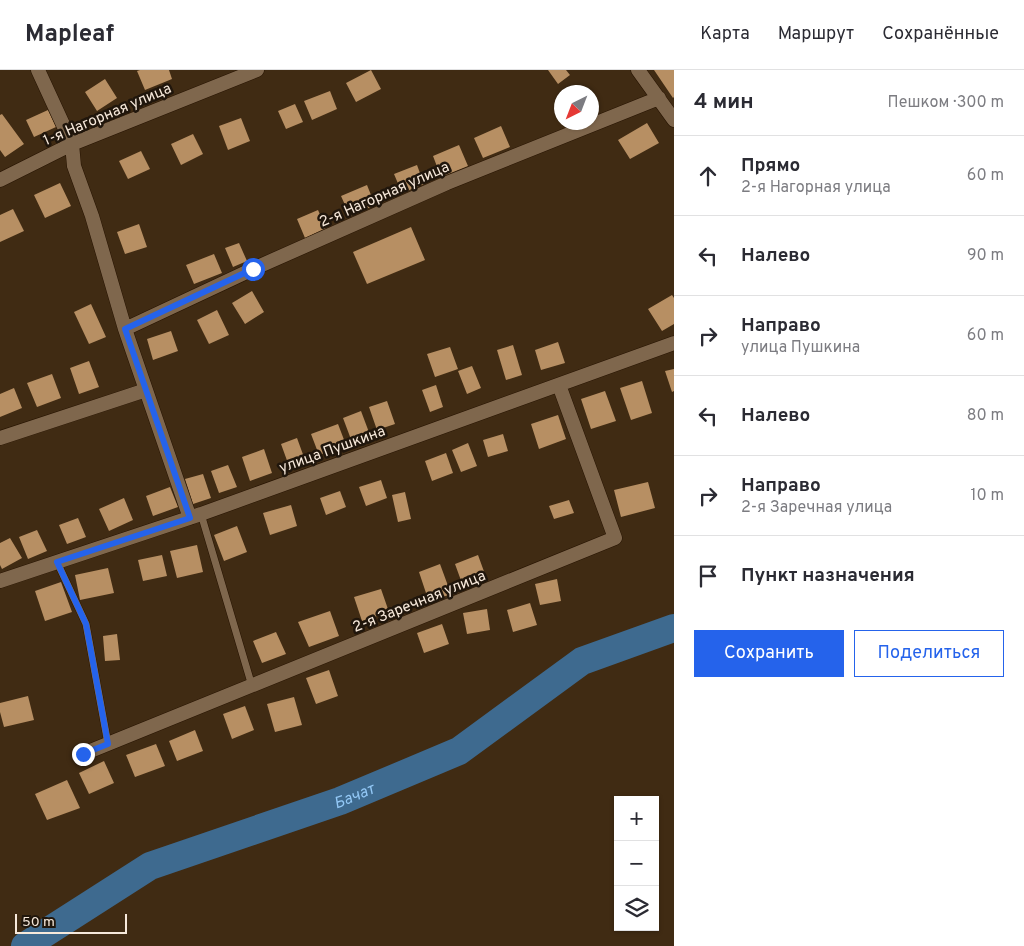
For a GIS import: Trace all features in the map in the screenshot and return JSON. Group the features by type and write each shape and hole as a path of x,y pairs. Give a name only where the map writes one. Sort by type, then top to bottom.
{"street":[{"path":"38,70 72,144 74,166 92,216 125,329 146,390 195,516"},
{"name":"1-я Нагорная улица","path":"0,180 72,144 257,70"},
{"path":"638,70 674,120"},
{"name":"2-я Нагорная улица","path":"125,329 253,269 447,183 659,98"},
{"name":"улица Пушкина","path":"0,581 195,516 674,343"},
{"name":"2-я Заречная улица","path":"83,754 615,538 559,385"},
{"path":"0,438 146,390"}],"lane":[{"path":"195,516 252,686"},
{"path":"57,562 86,624 108,744"}],"building":[{"path":"169,70 172,79 145,90 137,71"},
{"path":"371,70 381,89 356,102 346,83"},
{"path":"548,70 566,70 570,75 558,84"},
{"path":"654,70 674,70 673,98"},
{"path":"105,79 117,98 97,111 85,92"},
{"path":"330,91 337,109 312,120 304,101"},
{"path":"295,104 303,122 286,129 278,111"},
{"path":"48,110 56,127 34,137 26,120"},
{"path":"2,114 24,144 5,157 0,150 0,115"},
{"path":"241,118 250,141 228,150 219,126"},
{"path":"647,123 659,143 630,159 618,140"},
{"path":"501,126 510,147 483,158 474,138"},
{"path":"193,134 203,154 181,165 171,144"},
{"path":"459,145 468,166 441,177 433,156"},
{"path":"141,151 150,169 128,179 119,161"},
{"path":"417,165 424,184 402,193 394,174"},
{"path":"60,183 71,206 45,218 34,195"},
{"path":"367,185 375,205 350,216 341,196"},
{"path":"13,209 24,231 0,242 0,215"},
{"path":"318,210 326,228 305,238 297,219"},
{"path":"139,224 147,247 125,254 117,232"},
{"path":"411,227 425,260 367,284 353,252"},
{"path":"239,243 247,261 233,267 225,248"},
{"path":"214,254 222,273 194,284 186,265"},
{"path":"252,291 264,312 245,324 232,303"},
{"path":"672,295 674,298 674,324 662,331 648,309"},
{"path":"91,304 106,337 89,344 74,312"},
{"path":"217,310 229,335 209,344 197,320"},
{"path":"171,331 178,351 153,360 147,339"},
{"path":"558,342 565,363 541,370 535,350"},
{"path":"513,345 522,375 506,380 497,350"},
{"path":"450,347 458,369 435,377 427,354"},
{"path":"89,361 99,387 79,394 70,368"},
{"path":"472,366 481,388 467,394 458,371"},
{"path":"674,369 674,391 672,392 665,371"},
{"path":"52,374 61,398 37,407 27,383"},
{"path":"642,381 652,413 631,420 620,388"},
{"path":"436,385 443,407 430,412 422,390"},
{"path":"14,388 22,408 0,417 0,394"},
{"path":"605,391 616,421 591,429 581,399"},
{"path":"387,401 395,424 377,430 369,407"},
{"path":"361,411 370,435 352,442 343,418"},
{"path":"558,415 566,439 539,449 531,424"},
{"path":"338,424 346,445 319,455 311,434"},
{"path":"503,434 508,451 488,457 483,440"},
{"path":"297,438 305,460 289,466 281,444"},
{"path":"468,443 477,466 461,472 452,450"},
{"path":"264,449 272,473 250,481 242,457"},
{"path":"446,453 453,473 432,481 425,461"},
{"path":"228,465 237,487 219,493 211,471"},
{"path":"203,474 211,498 193,504 185,479"},
{"path":"381,480 387,498 366,506 359,487"},
{"path":"648,482 655,508 621,517 614,490"},
{"path":"170,487 178,507 153,516 146,496"},
{"path":"340,491 346,507 326,515 320,498"},
{"path":"405,492 411,519 398,522 392,495"},
{"path":"124,498 133,520 109,531 99,509"},
{"path":"569,500 574,513 554,519 549,506"},
{"path":"291,505 297,526 270,535 263,513"},
{"path":"78,518 86,537 67,544 59,525"},
{"path":"237,526 247,552 224,561 214,535"},
{"path":"37,530 47,551 28,559 19,537"},
{"path":"10,538 22,558 2,569 0,565 0,543"},
{"path":"197,545 203,572 177,578 170,551"},
{"path":"162,555 167,576 143,581 138,560"},
{"path":"478,555 486,577 463,586 455,564"},
{"path":"440,564 451,594 429,602 419,572"},
{"path":"108,568 114,593 80,600 75,575"},
{"path":"557,579 561,601 540,605 535,584"},
{"path":"61,582 72,612 45,621 35,591"},
{"path":"381,589 389,612 362,621 354,597"},
{"path":"530,603 537,625 513,632 507,610"},
{"path":"487,609 490,630 467,634 463,613"},
{"path":"330,611 339,636 309,647 298,622"},
{"path":"442,624 449,644 424,653 417,633"},
{"path":"276,632 286,654 262,663 253,641"},
{"path":"117,634 120,660 105,661 103,636"},
{"path":"329,670 338,696 316,704 306,678"},
{"path":"28,696 34,720 4,727 0,703"},
{"path":"294,697 302,725 275,732 267,704"},
{"path":"245,706 254,730 232,739 223,714"},
{"path":"195,730 203,751 177,761 169,741"},
{"path":"156,744 165,766 135,777 126,755"},
{"path":"104,761 114,783 89,794 79,773"},
{"path":"67,780 80,808 47,820 35,794"}],"waterway":[{"name":"Бачат","path":"25,946 150,866 340,801 459,751 582,661 674,628"}],"route":[{"path":"83,754 108,744 86,624 57,562 190,518 125,329 253,269"}]}
